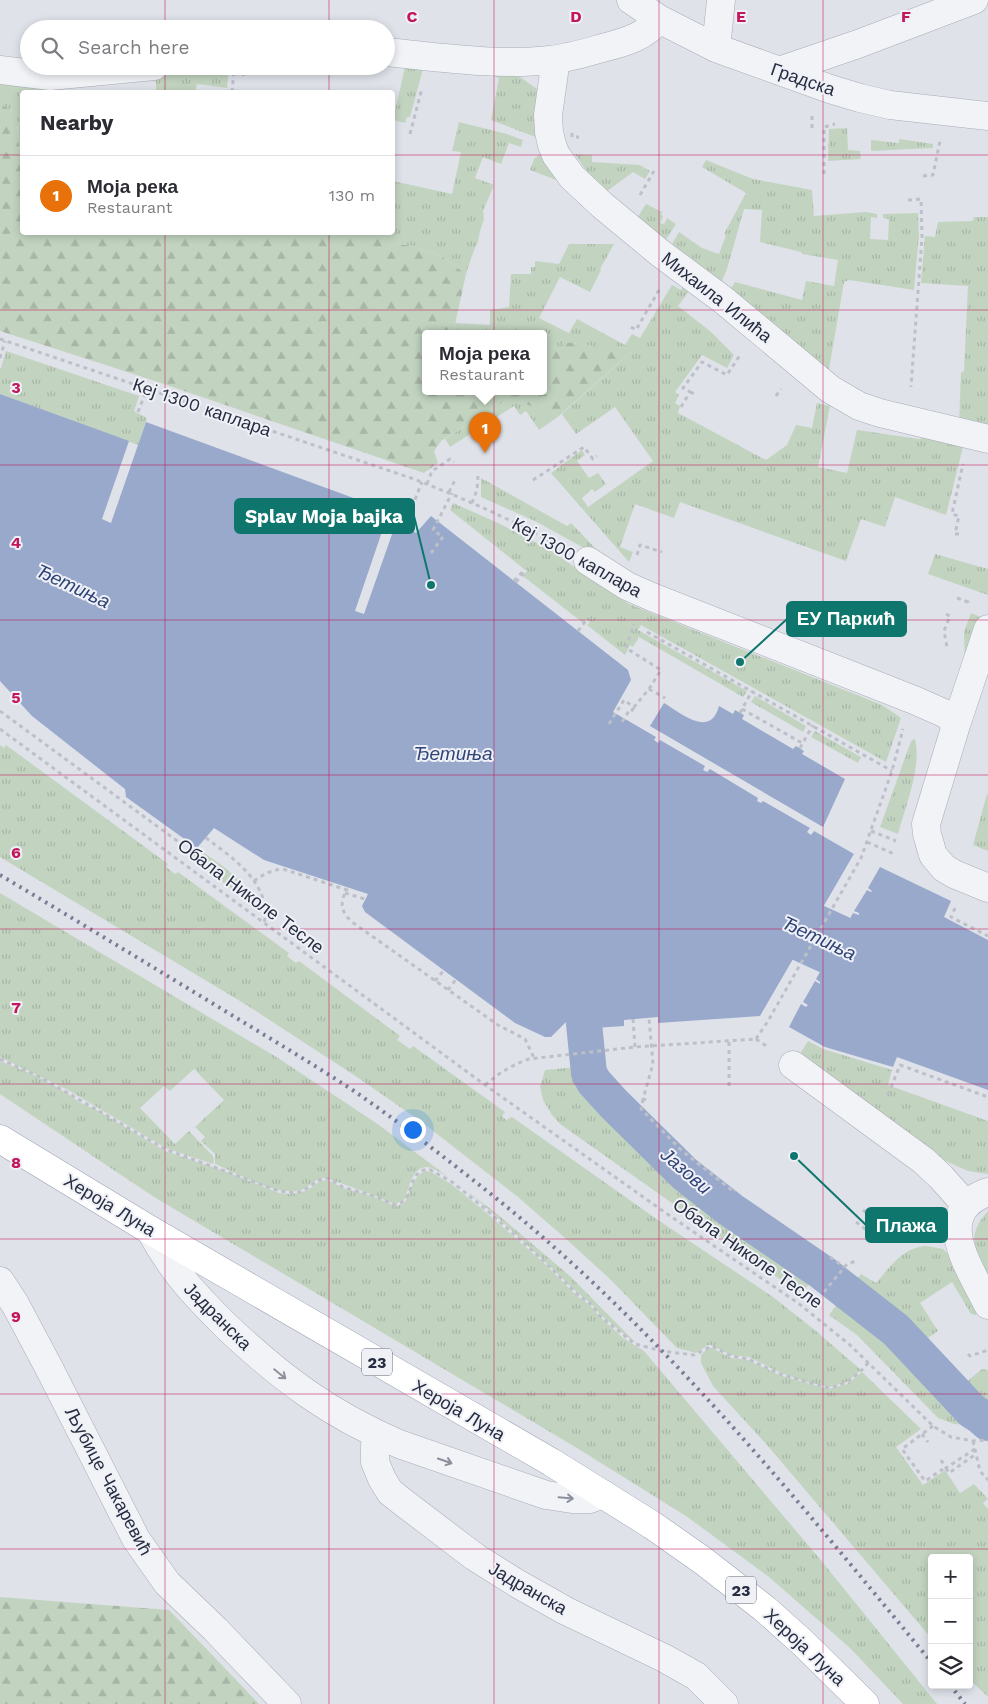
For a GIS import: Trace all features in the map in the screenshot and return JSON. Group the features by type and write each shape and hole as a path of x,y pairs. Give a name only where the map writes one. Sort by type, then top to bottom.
{"main road":[{"name":"Хероја Луна","path":"0,1139 150,1230 603,1494 652,1525 733,1583 803,1643 865,1704"}],"street":[{"name":"Градска","path":"631,0 659,19 716,48 852,96 890,105 988,116"},
{"path":"716,48 721,0"},
{"path":"779,71 858,44 974,0"},
{"path":"395,53 508,61 551,60 622,43 644,34 659,19"},
{"name":"Михаила Илића","path":"551,60 554,73 548,115 552,146 556,156 572,177 602,205 660,253 722,299 830,389 860,406 880,413 988,440"},
{"path":"0,70 20,72"},
{"path":"42,75 60,75"},
{"name":"Кеј 1300 каплара","path":"588,561 627,586 652,598 914,700 948,716 956,725"},
{"path":"988,629 926,824 933,855 944,868 988,888"},
{"path":"793,1065 924,1161 941,1177 977,1198 961,1212 957,1231 959,1244 988,1305"},
{"name":"Јадранска","path":"150,1230 164,1255 192,1292 263,1361 311,1397 351,1421 376,1434 423,1453 546,1495 572,1499 590,1499 603,1494"},
{"name":"Љубице Чакаревић","path":"0,1281 15,1304 48,1366 136,1539 167,1583 215,1629 287,1704"},
{"name":"Јадранска","path":"376,1434 375,1462 390,1492 404,1503 475,1557 518,1584 696,1676 724,1704"}],"path":[{"path":"232,90 233,75"},
{"path":"410,134 425,81"},
{"path":"824,174 824,126 839,123"},
{"path":"572,133 572,137 579,138"},
{"path":"923,176 933,175 941,139"},
{"path":"638,199 654,171"},
{"path":"908,200 921,199 922,213 911,389"},
{"path":"631,327 636,330 655,296"},
{"name":"Кеј 1300 каплара","path":"0,339 422,482 516,522 588,561"},
{"path":"0,358 5,341"},
{"path":"697,395 683,388 702,362 727,375 734,362"},
{"path":"776,396 782,388"},
{"path":"138,412 147,389"},
{"path":"681,406 690,392"},
{"path":"533,480 584,447 593,459 597,456"},
{"path":"427,484 432,471 450,459 454,462"},
{"path":"959,534 955,534 959,516 952,514 964,463"},
{"path":"472,502 478,490 477,478"},
{"path":"431,553 443,538 433,530 451,493 455,480"},
{"path":"412,507 422,482"},
{"path":"638,552 640,544 662,552"},
{"path":"515,582 525,570"},
{"path":"957,598 968,602 965,610"},
{"path":"579,632 588,620"},
{"path":"622,722 629,711 632,712 661,670 626,648 634,623"},
{"path":"639,627 892,771"},
{"path":"649,689 665,698"},
{"path":"752,691 741,711 802,744"},
{"path":"609,724 624,700 634,707"},
{"path":"0,711 195,854"},
{"path":"756,1039 768,1022 861,858 892,771 905,723"},
{"path":"800,748 812,725"},
{"name":"Обала Николе Тесле","path":"0,729 485,1085 663,1211 798,1303 840,1335 933,1426 951,1437 986,1440"},
{"path":"871,831 896,841"},
{"path":"206,838 237,862 254,881 264,899 266,908 264,924"},
{"path":"867,842 894,854"},
{"path":"254,881 273,870 283,869 347,890 342,902 347,917 498,1025 525,1039 534,1058"},
{"path":"345,893 365,899"},
{"path":"952,914 951,917 988,936"},
{"path":"435,981 444,970"},
{"path":"448,990 456,979"},
{"path":"649,1018 653,1064 641,1109 681,1150 734,1192 735,1190"},
{"path":"633,1019 634,1046"},
{"path":"485,1085 514,1064 534,1058 576,1052 634,1046 756,1039 769,1048"},
{"path":"729,1086 730,1040"},
{"path":"0,1059 61,1088 165,1148 280,1191 299,1192 308,1189 320,1180 328,1179 343,1187 372,1195 394,1205 400,1204 407,1197 413,1179 420,1172 430,1169 452,1182 490,1212 578,1295 591,1304 600,1316 639,1346 694,1355 712,1346 731,1356 748,1358 780,1374 829,1388 854,1379 869,1362"},
{"path":"892,1086 900,1065 988,1097"},
{"path":"863,1210 888,1228"},
{"path":"856,1222 877,1238"},
{"path":"830,1257 844,1267"},
{"path":"824,1292 847,1264 856,1261"},
{"path":"968,1354 970,1356 988,1350"},
{"path":"933,1426 902,1449 925,1481 975,1449"},
{"path":"922,1434 928,1442"},
{"path":"973,1440 980,1471 988,1480"},
{"path":"941,1460 949,1473 976,1454"}],"green space":[{"path":"405,67 423,69 410,117 407,117 405,123 395,120 395,111"},
{"path":"496,73 520,77 540,91 538,138 491,120 499,78 495,77"},
{"path":"228,75 227,88 197,84 196,90 156,90 156,76"},
{"path":"0,80 61,88 61,90 20,90 20,149 18,147 18,127 0,104"},
{"path":"0,104 14,116 17,127 18,147 20,149 20,235 380,235 389,243 413,246 441,256 466,274 454,329 459,330 422,330 422,395 547,395 547,346 563,349 565,342 632,351 559,416 509,398 441,441 434,451 438,463 424,473 152,380 0,331"},
{"path":"459,122 523,140 521,147 509,143 501,164 483,157 475,178 494,185 483,211 484,219 478,242 466,274 441,256 413,246 389,243 380,235 395,235 395,181 452,194 461,152 452,151"},
{"path":"847,128 848,150 860,151 861,159 828,161 829,129"},
{"path":"899,139 933,144 933,148 871,151 871,140 899,143"},
{"path":"542,153 573,191 559,184 559,181 530,170 534,159"},
{"path":"575,154 592,155 592,162 640,165 650,171 645,179 633,172 606,192 589,175"},
{"path":"706,160 753,179 812,190 814,216 866,212 877,214 877,218 871,217 870,239 888,240 889,219 883,218 883,214 918,213 919,235 914,290 849,280 844,282 828,375 730,290 735,282 802,300 806,281 834,286 838,260 802,254 801,252 760,242 762,210 744,209 727,269 721,283 671,246 679,232 702,248 719,254 726,235 724,234 746,193 702,167"},
{"path":"646,204 662,212 661,215 663,216 660,223 664,224 667,218 676,224 665,241 636,220"},
{"path":"974,217 988,217 988,430 959,423 961,373 964,371 968,286 921,283 925,236 935,237 938,222 973,221"},
{"path":"569,244 614,244 590,292 560,277 539,318 569,333 577,319 625,345 632,334 640,338 672,285 681,290 686,282 693,286 678,306 710,331 734,355 727,368 702,355 675,392 679,395 675,403 680,406 678,413 766,460 787,445 796,425 812,428 817,403 830,406 818,467 847,473 857,430 919,439 925,437 963,447 946,515 895,497 885,527 861,519 846,561 680,502 674,518 635,504 620,547 633,552 629,562 551,473 582,450 585,455 577,461 589,478 598,473 606,484 595,492 592,489 582,498 588,507 653,461 615,407 576,434 562,414 631,352 565,342 563,349 547,346 547,330 454,330 455,323 490,325 490,310 509,307 511,274 531,274 531,267 535,267 535,261 559,264"},
{"path":"6,351 139,396 134,411 147,418 138,445 0,394 0,368"},
{"path":"509,397 559,416 539,430 526,411 520,415 514,406 450,447 445,439"},
{"path":"481,478 567,526 571,523 598,551 593,553 535,521 481,497"},
{"path":"453,503 498,523 548,549 629,604 882,705 901,718 886,762 641,625 638,630 747,691 743,697 639,637 633,647 630,645 625,655 587,625 590,622 586,619 583,623 523,576 527,571 450,510"},
{"path":"935,554 988,569 988,595 928,574"},
{"path":"971,613 983,618 965,668 964,632"},
{"path":"755,696 806,726 803,732 751,702"},
{"path":"815,731 861,757 858,763 811,737"},
{"path":"915,739 917,750 915,774 898,834 880,827 910,744"},
{"path":"0,745 4,748 6,745 168,864 166,867 175,874 178,872 289,953 287,956 296,963 299,961 400,1036 397,1040 410,1049 413,1046 505,1112 502,1116 506,1120 512,1117 658,1220 773,1297 861,1370 847,1382 829,1387 781,1373 749,1357 731,1355 711,1345 696,1353 677,1348 611,1280 565,1238 518,1197 419,1120 245,1004 0,857"},
{"path":"988,794 988,851 973,845"},
{"path":"197,848 237,878 248,894 251,903 192,859"},
{"path":"0,893 278,1058 379,1125 455,1182 439,1172 426,1167 421,1168 411,1180 404,1200 395,1204 323,1178 303,1189 294,1191 270,1188 215,1164 215,1154 201,1141 205,1137 195,1127 224,1100 194,1069 170,1091 164,1086 140,1108 175,1144 189,1131 212,1155 213,1164 166,1148 68,1090 0,1057"},
{"path":"808,1041 823,1049 892,1070 888,1085 988,1121 988,1174 968,1171 930,1154 798,1057"},
{"path":"0,1061 39,1077 165,1151 227,1172 279,1193 299,1193 308,1190 320,1181 328,1180 343,1188 372,1196 395,1206 405,1202 414,1181 425,1171 431,1172 451,1184 545,1264 623,1338 644,1351 824,1564 937,1704 903,1704 850,1648 769,1577 686,1516 577,1448 154,1197 0,1094"},
{"path":"578,1067 581,1082 592,1098 631,1139 683,1188 813,1279 801,1294 560,1124 543,1100 540,1087 545,1070"},
{"path":"666,1140 706,1174 826,1261 824,1264 721,1191 701,1175"},
{"path":"461,1187 496,1213 571,1277 636,1343 601,1315 503,1222"},
{"path":"988,1211 988,1279 976,1252 974,1236 976,1228"},
{"path":"926,1246 943,1249 948,1254 977,1311 976,1315 971,1314 952,1282 920,1303 938,1331 925,1340 965,1383 982,1369 988,1370 988,1413 977,1404 901,1322 852,1285 861,1274 876,1283 892,1264 904,1254 918,1247"},
{"path":"841,1299 902,1347 972,1425 954,1424 938,1418 857,1335 829,1315"},
{"path":"708,1348 712,1348 731,1358 748,1360 779,1375 828,1389 847,1384 862,1372 921,1429 896,1447 923,1485 945,1470 960,1493 974,1484 988,1499 983,1503 988,1509 988,1697 973,1683 973,1554 928,1554 928,1634 767,1445 713,1386 701,1363 701,1355"},
{"path":"0,1597 169,1610 259,1704 0,1704"}],"water":[{"name":"Ђетиња","path":"0,394 129,441 102,519 111,523 146,422 389,511 355,611 364,614 397,520 416,533 431,516 628,670 631,680 613,712 656,737 654,740 658,743 660,740 705,766 703,770 707,772 710,769 758,798 757,801 761,803 763,801 810,828 807,832 811,835 814,831 854,854 760,1016 658,1023 658,1017 624,1020 624,1026 594,1028 592,1033 582,1034 567,1021 551,1037 545,1037 515,1023 365,912 362,906 368,894 264,860 214,828 197,848 126,797 125,789 32,716 0,681"},
{"path":"664,703 689,718 703,722 709,721 714,717 719,706 733,714 735,710 744,715 742,719 793,749 796,746 804,751 802,754 845,779 823,827 650,726"},
{"name":"Ђетиња","path":"880,867 951,901 944,917 988,940 988,1090 897,1057 893,1067 825,1047 789,1027 801,1004 806,1007 808,1005 803,1002 815,981 820,984 816,979 828,958 833,961 829,957 841,935 845,938 846,936 842,934 853,913 859,915 859,913 854,911 867,890 872,891 868,888"}],"pier":[{"path":"854,854 856,855 763,1017 760,1017"}],"waterway":[{"name":"Ђетиња","path":"730,897 988,1015"},
{"name":"Јазови","path":"580,984 589,1073 594,1082 614,1104 685,1174 731,1210 823,1273 896,1330 972,1411 988,1423"}],"railway":[{"path":"0,875 354,1091 405,1127 550,1243 609,1298 722,1415 776,1476 928,1658"},
{"path":"953,1689 965,1704"}],"place":[{"name":"Моја река","path":"485,453"},
{"name":"Splav Moja bajka","path":"431,585"},
{"name":"ЕУ Паркић","path":"740,662"},
{"name":"Плажа","path":"794,1156"}]}
